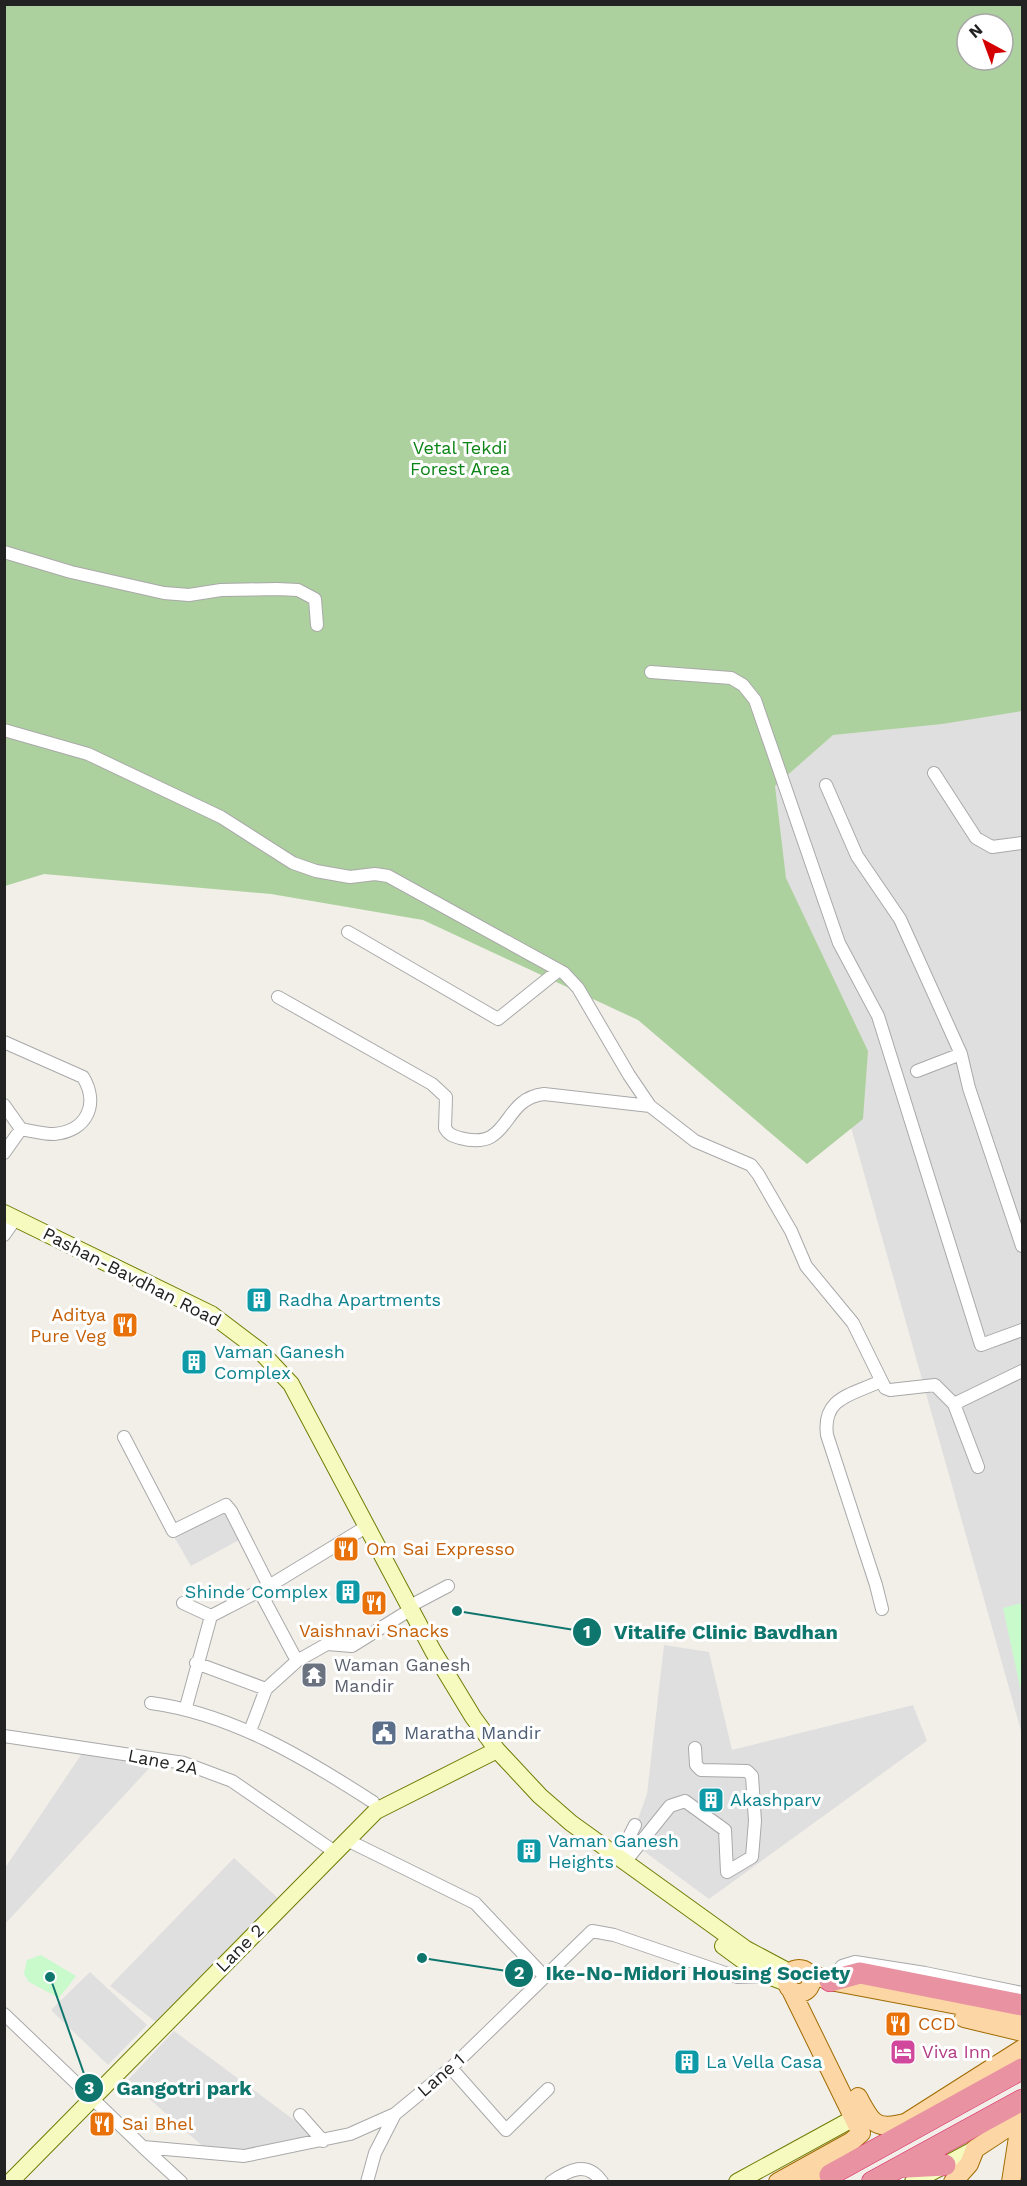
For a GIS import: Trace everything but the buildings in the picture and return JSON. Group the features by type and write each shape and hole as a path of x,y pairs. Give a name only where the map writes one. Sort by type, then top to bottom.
{"highway":[{"path":"830,1981 860,1973 1019,2022"},
{"path":"828,2179 1023,2069"},
{"path":"828,2179 968,2111 1023,2075"},
{"path":"905,2175 1022,2112"},
{"path":"872,2181 905,2175 949,2173"}],"main road":[{"name":"Pashan-Bavdhan Road","path":"10,1215 81,1253 211,1314 260,1351 291,1383 352,1498 407,1610"},
{"name":"Pashan-Bavdhan Road","path":"352,1498 352,1510 361,1530 493,1752 534,1803 562,1828 765,1976 980,2021 1019,2022"},
{"name":"Pashan-Bavdhan Road","path":"493,1752 571,1823 746,1949 798,1983 830,1981"},
{"name":"Lane 2","path":"10,2181 376,1811 493,1752"},
{"path":"778,2181 859,2136 861,2130 860,2114 798,1983"},
{"path":"799,2181 905,2123 1019,2022"},
{"path":"949,2173 969,2164 975,2149 1022,2112"},
{"path":"1011,2181 1022,2112"},
{"path":"860,2114 877,2125 887,2127 905,2123"},
{"path":"737,2181 860,2114"}],"street":[{"path":"4,552 71,572 164,593 189,595 221,590 298,590 315,599 317,625"},
{"path":"651,672 731,678 743,685 755,700 839,944 878,1016 981,1345 1023,1330"},
{"path":"4,730 88,754 221,818 293,863 316,871 350,877 375,874 388,876 559,970 578,988 650,1106 695,1141 751,1165 791,1232 806,1266 853,1323 881,1382 890,1390 935,1385 954,1404 978,1467"},
{"path":"934,773 976,838 992,847 1023,843"},
{"path":"826,785 857,856 900,919 961,1054 969,1088 1023,1246"},
{"path":"348,932 498,1019 559,970"},
{"path":"278,997 432,1084 446,1097 446,1128 452,1136 477,1141 496,1136 514,1108 532,1095 544,1094 650,1106"},
{"path":"4,1042 83,1077 92,1096 91,1111 83,1122 69,1131 53,1134 21,1129 4,1105"},
{"path":"916,1071 961,1054"},
{"path":"4,1153 21,1129"},
{"path":"4,1235 10,1215"},
{"path":"954,1404 1023,1371"},
{"path":"881,1382 833,1404 825,1421 826,1435 882,1609"},
{"path":"124,1437 173,1531 226,1505 231,1510 297,1661"},
{"path":"186,1707 196,1663 211,1616 264,1588 361,1530"},
{"path":"250,1731 266,1689 297,1661 327,1644 351,1646 448,1586"},
{"path":"183,1603 211,1616"},
{"path":"196,1663 266,1689"},
{"path":"151,1703 186,1707 250,1731 373,1802"},
{"name":"Lane 2A","path":"4,1736 184,1763 213,1773 232,1781 335,1852"},
{"path":"622,1860 670,1806 680,1801 686,1801 725,1830 727,1872 752,1857 755,1821 752,1776 747,1771 701,1770 696,1765 695,1748"},
{"path":"622,1860 635,1825"},
{"path":"347,1840 475,1903 545,1977"},
{"name":"Lane 1","path":"143,2146 244,2156 350,2134 395,2114 451,2068 592,1931 614,1935 737,1977 765,1976"},
{"path":"4,2014 91,2099 181,2181"},
{"path":"451,2068 506,2130 548,2089"},
{"path":"367,2181 375,2153 395,2114"},
{"path":"300,2115 323,2141"},
{"path":"551,2181 569,2170 584,2168 592,2171 602,2181"}],"shaded area":[{"path":"1022,672 1022,1734 743,744"},
{"path":"223,1507 241,1539 191,1566 173,1535"},
{"name":"Akashparv","path":"664,1645 709,1652 732,1750 913,1705 927,1741 709,1899 630,1841 647,1794"},
{"path":"87,1746 154,1763 5,1924 5,1868"},
{"path":"234,1858 279,1899 157,2023 110,1986"},
{"path":"90,1972 147,2025 108,2065 51,2010"},
{"path":"174,2031 317,2137 244,2153 208,2151 128,2080"}],"green space":[{"name":"Vetal Tekdi Forest Area","path":"5,5 1022,5 1022,711 942,724 833,735 775,786 786,878 868,1051 863,1119 807,1164 638,1020 423,920 271,894 44,874 5,886"},
{"path":"1022,1603 1022,1696 1003,1608"},
{"path":"41,1955 76,1976 59,1998 29,1982 24,1974 27,1960"}],"place":[{"name":"Radha Apartments","path":"259,1300"},
{"name":"Aditya Pure Veg","path":"125,1325"},
{"name":"Vaman Ganesh Complex","path":"194,1362"},
{"name":"Om Sai Expresso","path":"346,1549"},
{"name":"Shinde Complex","path":"348,1592"},
{"name":"Vaishnavi Snacks","path":"374,1603"},
{"name":"Vitalife Clinic Bavdhan","path":"457,1611"},
{"name":"Waman Ganesh Mandir","path":"314,1675"},
{"name":"Maratha Mandir","path":"384,1733"},
{"name":"Akashparv","path":"711,1800"},
{"name":"Vaman Ganesh Heights","path":"529,1851"},
{"name":"Ike-No-Midori Housing Society","path":"422,1958"},
{"name":"Gangotri park","path":"50,1977"},
{"name":"CCD","path":"898,2024"},
{"name":"Viva Inn","path":"903,2052"},
{"name":"La Vella Casa","path":"687,2062"},
{"name":"Sai Bhel","path":"102,2124"}]}
